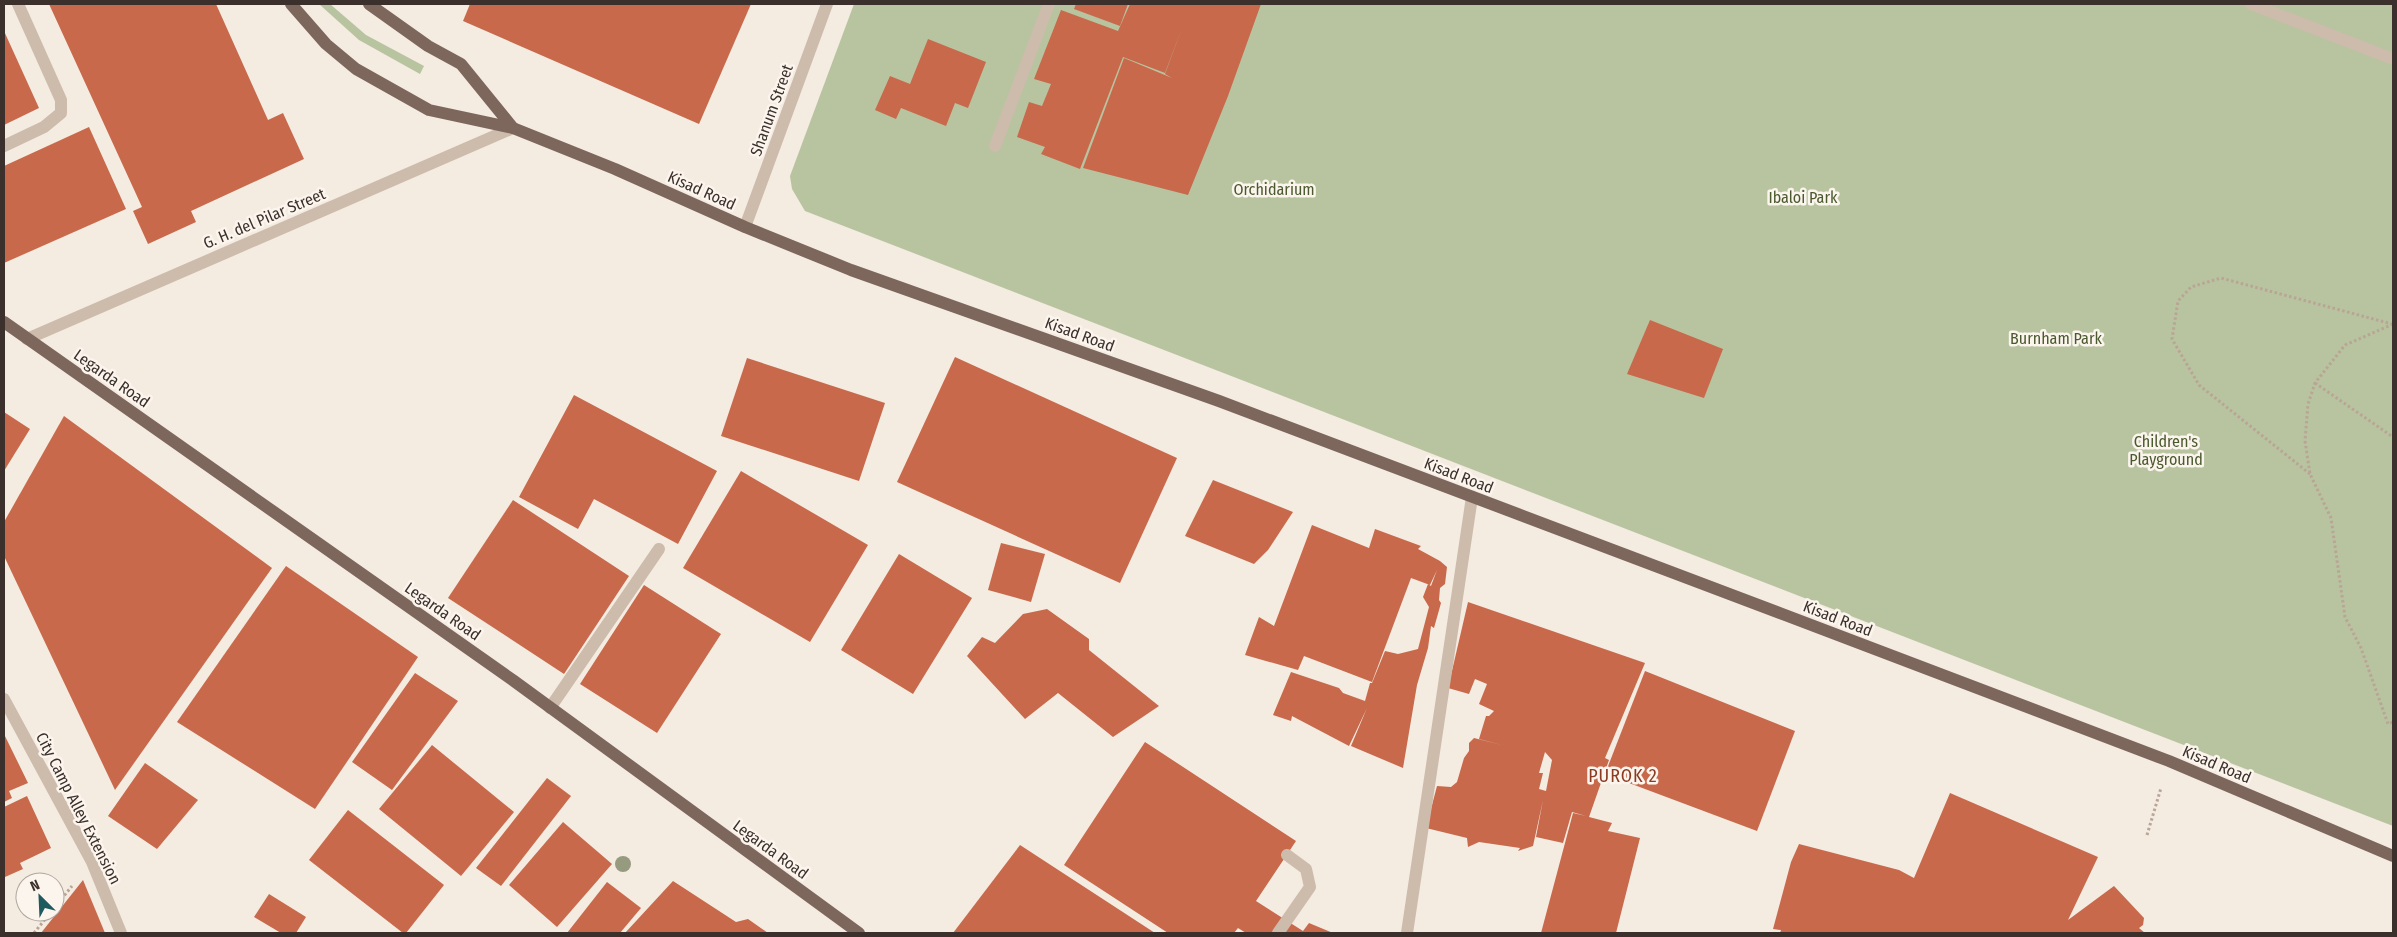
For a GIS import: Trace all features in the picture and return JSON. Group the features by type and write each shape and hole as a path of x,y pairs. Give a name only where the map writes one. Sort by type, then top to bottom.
{"main road":[{"name":"Kisad Road","path":"291,4 326,44 356,69 429,110 513,128 851,270 1218,401 2169,761 2393,856"},
{"path":"369,4 414,37 461,64 513,128"},
{"name":"Legarda Road","path":"4,322 514,681 859,933"}],"street":[{"path":"4,146 44,127 61,112 61,100 18,4"},
{"name":"Shanum Street","path":"745,227 827,4"},
{"path":"995,146 1049,4"},
{"path":"2251,4 2393,59"},
{"name":"G. H. del Pilar Street","path":"27,339 513,128"},
{"path":"1407,933 1472,497"},
{"path":"550,708 658,549"},
{"name":"City Camp Alley Extension","path":"4,699 92,862 121,933"},
{"path":"1278,933 1310,887 1306,869 1287,855"}],"path":[{"path":"2310,474 2199,385 2172,339 2178,301 2191,287 2221,278 2393,324"},
{"path":"2393,324 2345,345 2315,383 2308,404 2306,441 2310,474 2331,518 2345,617 2362,648 2388,724 2393,722"},
{"path":"2315,383 2393,437"},
{"path":"2147,835 2169,761"},
{"path":"34,933 43,922"}],"green space":[{"path":"319,4 330,4 366,35 424,66 420,74 359,40"},
{"name":"Burnham Park","path":"854,4 2393,4 2393,826 805,211 792,189 790,176"}],"building":[{"path":"49,4 216,4 268,120 283,113 304,159 191,211 196,222 148,244 133,211 142,207"},
{"path":"470,4 751,4 699,124 463,21"},
{"path":"1076,4 1128,4 1120,26 1074,9"},
{"path":"1130,4 1261,4 1228,96 1188,195 1083,168 1124,58 1172,78 1165,74 1182,28 1165,73 1123,57 1080,169 1041,154 1045,147 1017,137 1029,102 1042,106 1051,84 1034,79 1061,10 1118,31"},
{"path":"4,31 39,108 4,125"},
{"path":"928,39 986,62 968,108 955,103 946,126 901,108 896,119 875,110 890,76 910,84"},
{"path":"89,127 126,209 4,263 4,166"},
{"path":"1650,320 1723,349 1704,398 1627,374"},
{"path":"955,357 1177,458 1120,583 897,482"},
{"path":"747,358 885,403 859,481 721,436"},
{"path":"574,395 717,471 678,544 594,499 578,529 519,497"},
{"path":"4,412 30,429 4,471"},
{"path":"64,416 272,568 115,790 4,556 4,522"},
{"path":"741,471 868,545 810,642 683,568"},
{"path":"1213,480 1293,512 1268,550 1254,564 1185,536"},
{"path":"513,500 629,576 564,674 448,598"},
{"path":"1312,525 1369,548 1375,529 1421,546 1418,549 1447,567 1445,584 1440,588 1439,600 1441,603 1434,628 1431,626 1428,648 1417,685 1403,768 1351,746 1367,708 1349,746 1292,716 1291,721 1273,715 1291,672 1339,688 1343,693 1365,701 1370,683 1372,683 1385,651 1398,654 1418,649 1429,607 1423,597 1428,584 1411,578 1372,682 1304,656 1298,670 1245,655 1259,617 1274,626"},
{"path":"1001,543 1045,554 1031,602 988,590"},
{"path":"899,554 972,598 913,694 841,650"},
{"path":"286,566 418,657 315,809 177,722"},
{"path":"644,585 721,634 657,733 580,684"},
{"path":"1468,602 1645,663 1605,758 1609,760 1589,817 1612,823 1608,831 1640,838 1616,933 1541,933 1573,813 1586,816 1572,812 1563,843 1536,837 1543,800 1533,846 1518,851 1520,848 1479,842 1468,847 1467,838 1426,828 1437,786 1451,787 1457,782 1464,758 1469,751 1469,743 1474,738 1502,745 1479,739 1486,716 1489,716 1494,711 1479,704 1487,684 1475,679 1469,694 1448,688","holes":["1545,752 1552,760 1546,791 1539,789 1543,773 1539,773"]},
{"path":"1047,609 1089,639 1089,650 1159,706 1113,737 1058,693 1025,719 967,656 982,637 995,643 1023,614"},
{"path":"1645,671 1795,731 1757,831 1605,774"},
{"path":"415,673 458,701 392,790 352,762"},
{"path":"4,734 28,783 9,791 12,798 4,802"},
{"path":"1145,742 1296,841 1256,901 1303,931 1309,923 1333,933 1246,933 1238,928 1234,933 1168,933 1064,865"},
{"path":"432,745 514,812 461,876 379,809"},
{"path":"145,763 198,800 157,849 108,816"},
{"path":"547,778 571,796 501,886 476,868"},
{"path":"1950,793 2098,857 2068,920 2114,886 2144,918 2143,925 2139,928 2145,933 1780,933 1781,930 1773,929 1791,862 1799,844 1899,870 1914,878"},
{"path":"27,796 51,848 20,863 23,869 5,877 4,807"},
{"path":"348,810 444,885 406,933 403,933 309,860"},
{"path":"563,822 612,864 557,927 509,885"},
{"path":"1020,845 1155,933 953,933"},
{"path":"83,880 105,933 41,933 50,922 65,922 65,903"},
{"path":"673,881 736,922 748,919 768,933 625,933"},
{"path":"607,882 641,908 620,933 567,933"},
{"path":"269,894 306,917 296,933 281,933 254,917"}],"district":[{"name":"PUROK 2","path":"1623,776"}],"park label":[{"name":"Orchidarium","path":"1274,189"},
{"name":"Ibaloi Park","path":"1803,197"},
{"name":"Children's Playground","path":"2166,450"}]}
